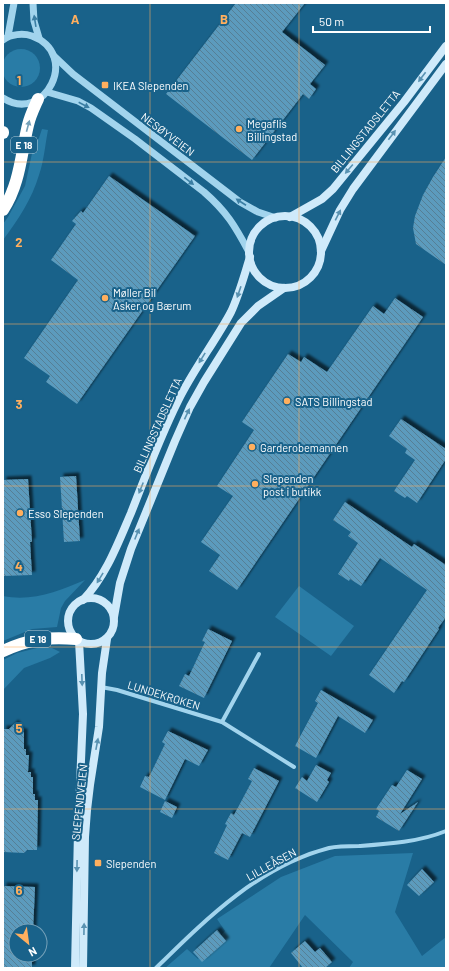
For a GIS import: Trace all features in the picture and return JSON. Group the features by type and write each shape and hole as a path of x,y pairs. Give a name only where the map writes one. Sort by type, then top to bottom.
{"highway":[{"name":"E 18","path":"3,210 13,191 17,179 28,123 43,96"},
{"name":"E 18","path":"3,651 19,643 32,640 52,638 78,640"}],"main road":[{"name":"BILLINGSTADSLETTA","path":"290,217 322,199 333,189 391,118 446,46"},
{"name":"BILLINGSTADSLETTA","path":"321,250 340,210 353,189 446,64"},
{"path":"290,217 305,222 312,228 321,250 318,267 308,280 301,285 284,288 265,282 253,267 249,254 252,239 256,232 268,221 276,218 290,217"},
{"name":"BILLINGSTADSLETTA","path":"82,600 93,590 119,542 178,400 230,312 239,293 249,254"},
{"name":"BILLINGSTADSLETTA","path":"114,617 120,584 131,549 190,407 241,323 258,306 284,288"},
{"path":"90,598 99,599 109,606 114,617 112,633 103,642 96,644 83,643 78,640 71,633 68,625 68,618 71,610 82,600 90,598"},
{"name":"SLEPENDVEIEN","path":"83,968 86,830 90,785 100,727 101,687 107,639"},
{"name":"SLEPENDVEIEN","path":"75,968 78,831 83,714 78,640"}],"street":[{"path":"6,38 14,3"},
{"path":"33,3 34,21 39,38"},
{"path":"6,38 17,34 28,34 39,38"},
{"name":"NESØYVEIEN","path":"39,38 48,46 54,56 73,74 240,202 258,212 276,218"},
{"path":"3,98 18,104 28,103 43,96 54,80 56,68 54,56"},
{"path":"43,96 78,101 91,108 135,139 216,202 231,220 249,254"},
{"path":"222,722 259,654"},
{"name":"LUNDEKROKEN","path":"101,687 117,690 222,722 294,767"},
{"name":"LILLEÅSEN","path":"156,968 232,898 260,878 296,859 330,848 398,843 429,837 446,831"}],"shaded area":[{"path":"17,49 25,49 32,52 37,57 40,68 37,79 32,84 25,87 17,87 10,84 5,79 2,72 2,64 5,57 10,52"},
{"path":"42,129 48,130 42,164 36,184 24,209 3,240 3,224 25,186 34,144 39,138"},
{"path":"85,580 65,601 61,608 57,627 32,629 3,641 3,596 24,598 35,596 65,588"},
{"path":"299,586 354,626 331,656 275,617"},
{"path":"41,647 52,648 60,652 50,658 24,668 3,690 3,660 17,653"},
{"path":"413,853 395,912 422,956 446,937 446,968 349,968 353,962 305,915 269,968 165,968 187,949 198,959 225,931 217,919 281,877 335,856"}],"building":[{"path":"236,3 305,3 282,32 325,65 310,84 316,89 309,99 303,94 252,160 166,94"},
{"path":"446,157 446,265 416,244 413,228 415,216 423,195"},
{"path":"109,176 195,236 77,404 46,382 50,376 24,358 78,280 51,260 76,224 72,221 81,211 83,213"},
{"path":"395,298 423,317 237,590 209,571 220,555 201,542 233,496 217,486 254,430 242,422 288,354 301,362 304,357 327,372 373,306 384,314"},
{"path":"401,419 446,449 446,459 417,503 407,496 405,498 394,491 415,460 405,453 407,449 389,436"},
{"path":"76,476 80,541 64,542 60,477"},
{"path":"28,479 32,542 30,542 32,575 3,576 3,480"},
{"path":"345,502 412,547 414,544 446,565 446,617 404,682 402,681 394,693 369,675 427,590 380,558 361,586 338,574 358,543 348,536 351,532 333,520"},
{"path":"208,629 232,641 204,698 179,686 185,674 189,676 205,642 202,641"},
{"path":"321,690 373,720 365,733 338,716 316,758 295,746 318,703 315,701"},
{"path":"15,723 21,732 24,732 24,749 26,749 26,755 29,755 28,772 31,772 31,777 33,777 33,794 35,794 35,800 38,800 37,850 27,850 24,853 3,852 3,729 9,729"},
{"path":"168,731 208,750 199,766 185,759 165,800 140,787 145,776 149,777 165,744 162,742"},
{"path":"316,765 331,773 327,780 329,782 317,802 295,788 302,777 307,781"},
{"path":"254,768 279,781 250,837 242,833 228,860 214,853 227,825 225,824 231,813 234,815 252,781 248,779"},
{"path":"407,770 422,779 400,814 418,802 399,831 376,817 379,811 376,809 392,785 396,787"},
{"path":"165,801 177,807 172,818 160,812"},
{"path":"422,869 434,882 419,896 407,885"},
{"path":"3,886 35,887 33,923 8,923 8,963 32,963 32,968 3,968"},
{"path":"217,930 226,941 202,962 193,952"},
{"path":"305,941 315,952 320,948 332,962 325,968 303,968 291,953"}],"place":[{"name":"IKEA Slependen","path":"105,85"},
{"name":"Megaflis Billingstad","path":"239,129"},
{"name":"Møller Bil Asker og Bærum","path":"105,298"},
{"name":"SATS Billingstad","path":"287,401"},
{"name":"Garderobemannen","path":"252,447"},
{"name":"Slependen post i butikk","path":"255,484"},
{"name":"Esso Slependen","path":"20,513"},
{"name":"Slependen","path":"98,863"}]}
